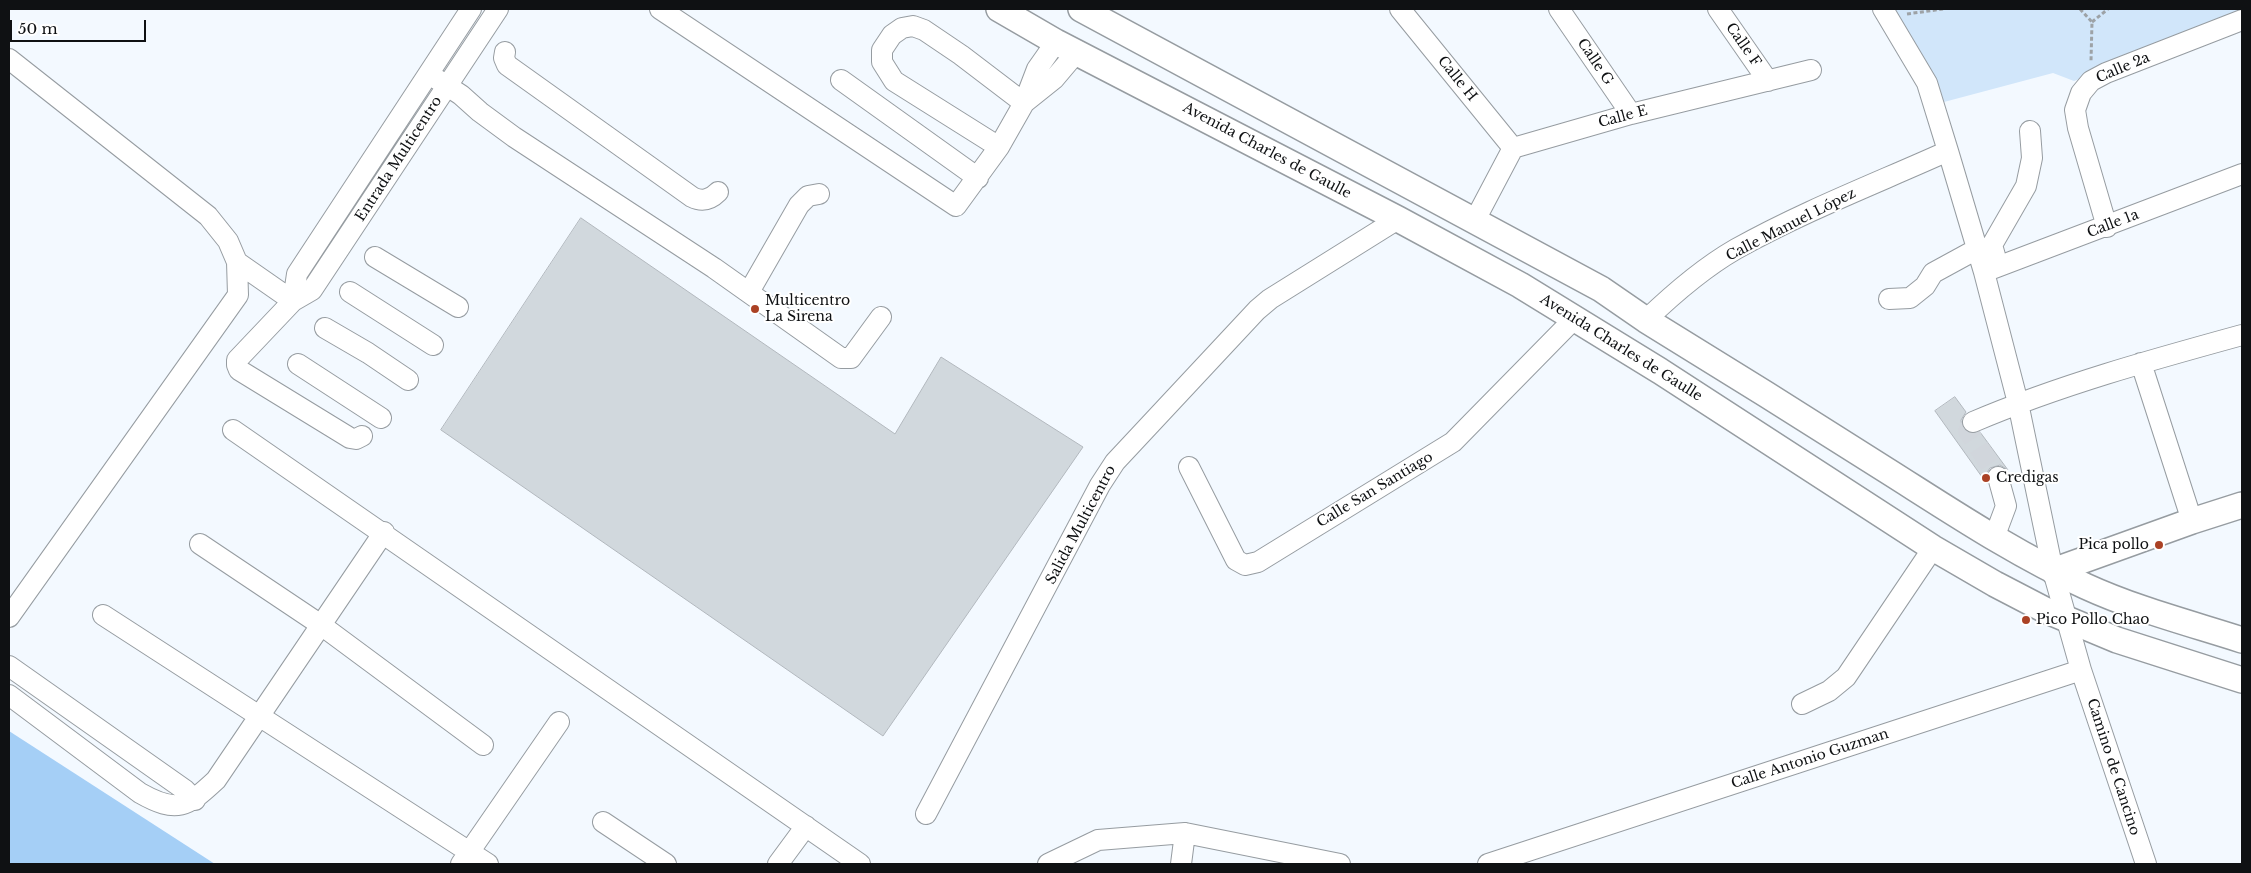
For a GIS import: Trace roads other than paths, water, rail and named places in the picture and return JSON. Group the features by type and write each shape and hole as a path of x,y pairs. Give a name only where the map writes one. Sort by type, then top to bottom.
{"main road":[{"name":"Avenida Charles de Gaulle","path":"999,9 1066,47 1398,219 1520,285 1660,371 1933,548 1995,584 2065,619 2117,640 2242,680"},
{"path":"1091,11 1601,288 1646,320 1994,538 2054,571 2087,587 2156,613 2242,640"},
{"path":"1360,200 1370,194 1381,194 1412,208 1419,202 1418,195 1412,187"},
{"path":"1434,238 1427,230 1424,221 1433,213 1474,220"},
{"path":"2054,571 2242,505"}],"street":[{"name":"Entrada Multicentro","path":"293,301 297,274 471,9"},
{"name":"Entrada Multicentro","path":"362,436 356,439 350,438 239,370 236,365 237,360 293,301 312,290 498,9"},
{"path":"660,9 956,206 999,147 1024,103 1037,69 1066,47"},
{"name":"Calle H","path":"1400,9 1513,148"},
{"name":"Calle G","path":"1559,9 1631,114"},
{"name":"Calle F","path":"1718,9 1768,81"},
{"path":"1885,12 1927,84 1977,248 1991,269"},
{"name":"Calle 2a","path":"2107,227 2078,128 2075,110 2081,93 2091,81 2106,73 2242,20"},
{"path":"999,147 894,81 882,62 882,50 892,35 902,28 913,26 924,30 962,55 1024,103"},
{"path":"506,52 504,58 507,65 692,197 703,200 714,196 718,192"},
{"path":"9,59 208,216 228,241 238,262 238,295 9,617"},
{"name":"Calle E","path":"1513,148 1631,114 1812,70"},
{"path":"429,74 461,95 480,112 514,137 749,292 840,358 850,358 881,317"},
{"path":"842,80 978,178"},
{"path":"2030,131 2032,158 2026,186 1992,245 1991,269 2054,571 2065,619 2081,670"},
{"path":"1474,220 1513,148"},
{"name":"Calle Manuel López","path":"1646,320 1674,292 1735,250 1805,215 1948,151"},
{"name":"Calle 1a","path":"1991,269 2107,227 2242,174"},
{"path":"749,292 799,205 808,196 819,194"},
{"name":"Salida Multicentro","path":"926,814 1100,485 1115,462 1270,298 1398,219"},
{"path":"1889,299 1910,298 1925,286 1933,273 1977,248"},
{"path":"376,257 458,307"},
{"path":"238,262 293,301"},
{"path":"350,292 433,345"},
{"name":"Calle San Santiago","path":"1189,467 1236,560 1245,565 1258,562 1454,442 1574,319"},
{"path":"1973,422 2018,403 2141,362 2242,323"},
{"path":"325,328 368,353 408,380"},
{"path":"2141,362 2242,335"},
{"path":"2141,362 2192,521"},
{"path":"298,364 381,418"},
{"path":"234,430 384,532 860,864"},
{"path":"1994,538 2006,506 1998,477"},
{"path":"9,695 159,804 178,806 195,800 216,780 384,532"},
{"path":"200,544 321,624 483,745"},
{"path":"1802,704 1829,691 1846,677 1933,548"},
{"path":"103,615 259,717 465,858 488,864"},
{"path":"9,666 184,790 195,800"},
{"name":"Calle Antonio Guzman","path":"1488,864 2081,670"},
{"name":"Camino de Cancino","path":"2081,670 2146,864"},
{"path":"465,858 560,722"},
{"path":"603,822 666,864"},
{"path":"778,864 806,826"},
{"path":"1181,864 1185,832"},
{"path":"1048,864 1098,840 1185,832 1340,864"}],"tunnel":[{"path":"1973,422 1968,431 1998,477"}],"place":[{"name":"Multicentro La Sirena","path":"755,309"},
{"name":"Credigas","path":"1986,478"},
{"name":"Pica pollo","path":"2159,545"},
{"name":"Pico Pollo Chao","path":"2026,620"}]}
